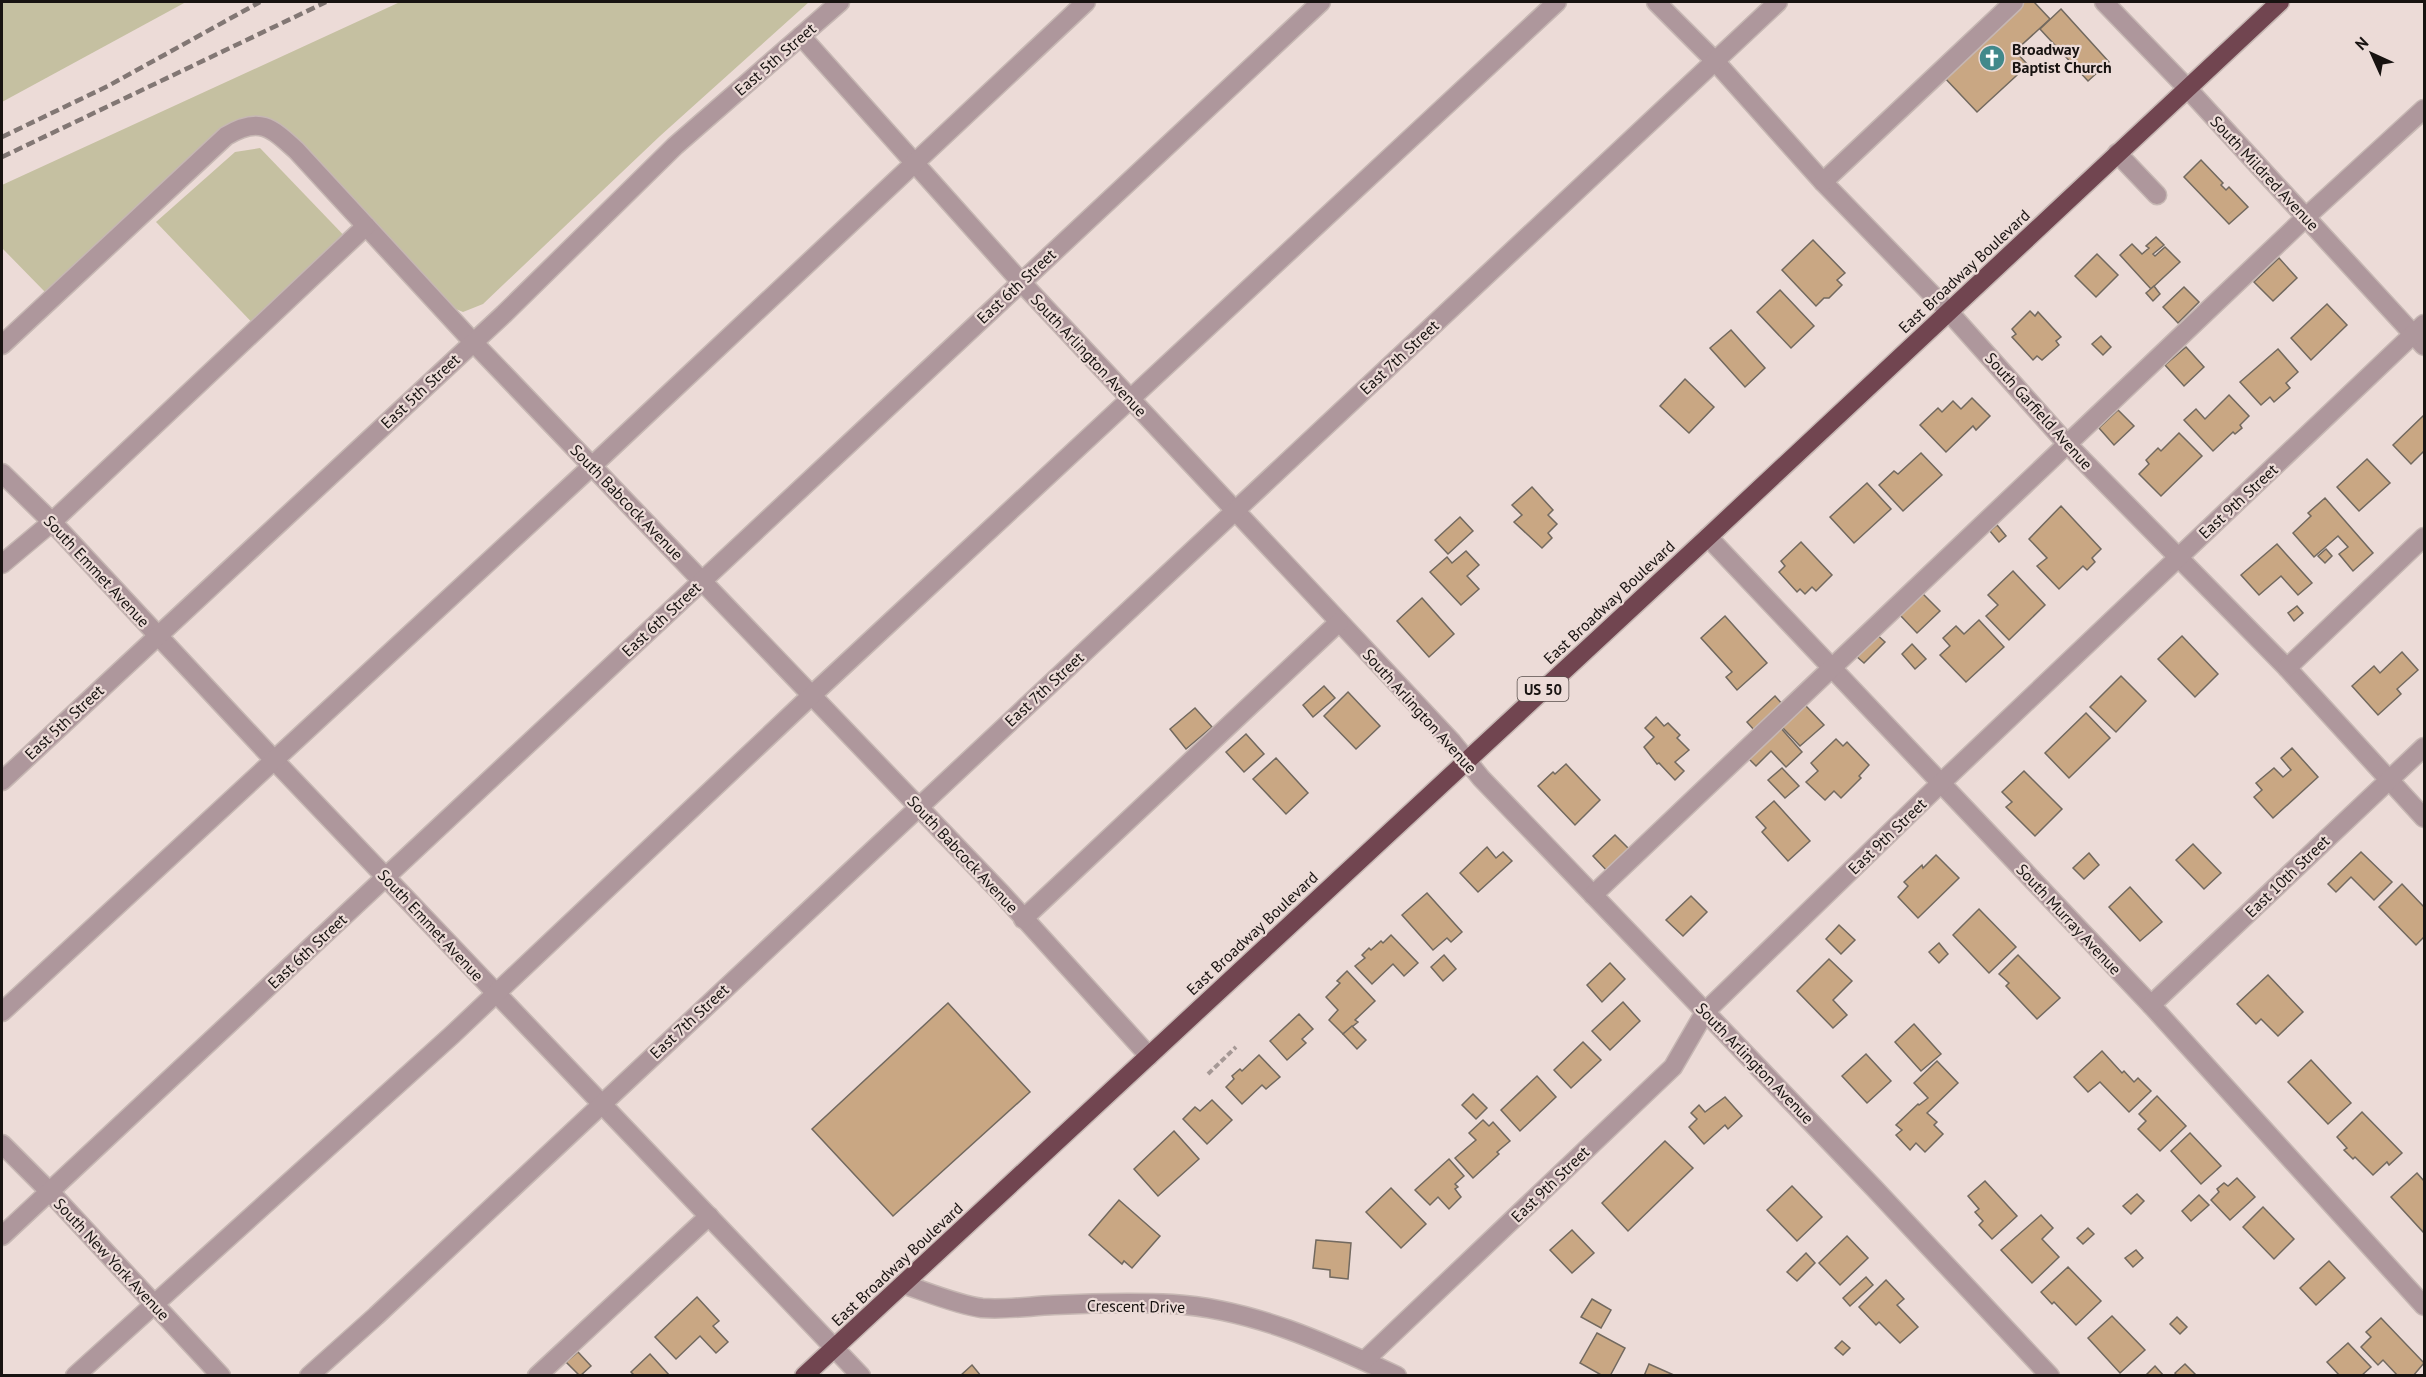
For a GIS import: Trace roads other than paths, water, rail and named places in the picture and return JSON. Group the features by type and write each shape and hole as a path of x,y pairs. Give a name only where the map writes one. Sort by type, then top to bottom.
{"highway":[{"name":"East Broadway Boulevard","path":"804,1376 1708,537 2280,2"}],"street":[{"name":"East 5th Street","path":"2,781 157,634 473,342 675,146 840,2"},
{"path":"2,1012 592,466 1086,2"},
{"name":"East 6th Street","path":"2,1236 1321,2"},
{"path":"75,1376 496,993 812,694 1557,2"},
{"name":"South Garfield Avenue","path":"1656,2 1714,60 1823,182 1949,312 2068,445 2286,668 2424,818"},
{"name":"East 7th Street","path":"309,1376 376,1316 1778,2"},
{"path":"1823,182 2014,2"},
{"name":"South Mildred Avenue","path":"2104,2 2306,217 2421,335"},
{"name":"South Arlington Avenue","path":"801,36 1021,282 1452,742 1466,760 2050,1376"},
{"path":"1593,895 2306,217 2424,109"},
{"name":"South Babcock Avenue","path":"2,345 226,136 238,129 257,125 266,126 275,131 296,150 473,342 812,694 1149,1056"},
{"path":"2117,153 2157,195"},
{"path":"2,564 52,522 366,226"},
{"name":"East 9th Street","path":"1365,1360 1672,1067 1705,1011 2178,558 2421,335"},
{"name":"South Emmet Avenue","path":"2,473 52,522 275,761 861,1376"},
{"name":"South Murray Avenue","path":"1708,537 2151,1005 2424,1306"},
{"path":"2286,668 2424,537"},
{"path":"1023,919 1339,622"},
{"name":"East 10th Street","path":"2151,1005 2424,747"},
{"name":"South New York Avenue","path":"2,1144 50,1192 221,1376"},
{"path":"537,1376 709,1216"},
{"name":"Crescent Drive","path":"903,1284 979,1307 1007,1309 1054,1305 1173,1304 1212,1309 1289,1329 1365,1360 1397,1376"}],"railway":[{"path":"2,137 108,86 260,2"},
{"path":"2,157 326,2"}],"place":[{"name":"Broadway Baptist Church","path":"1992,58"}]}
